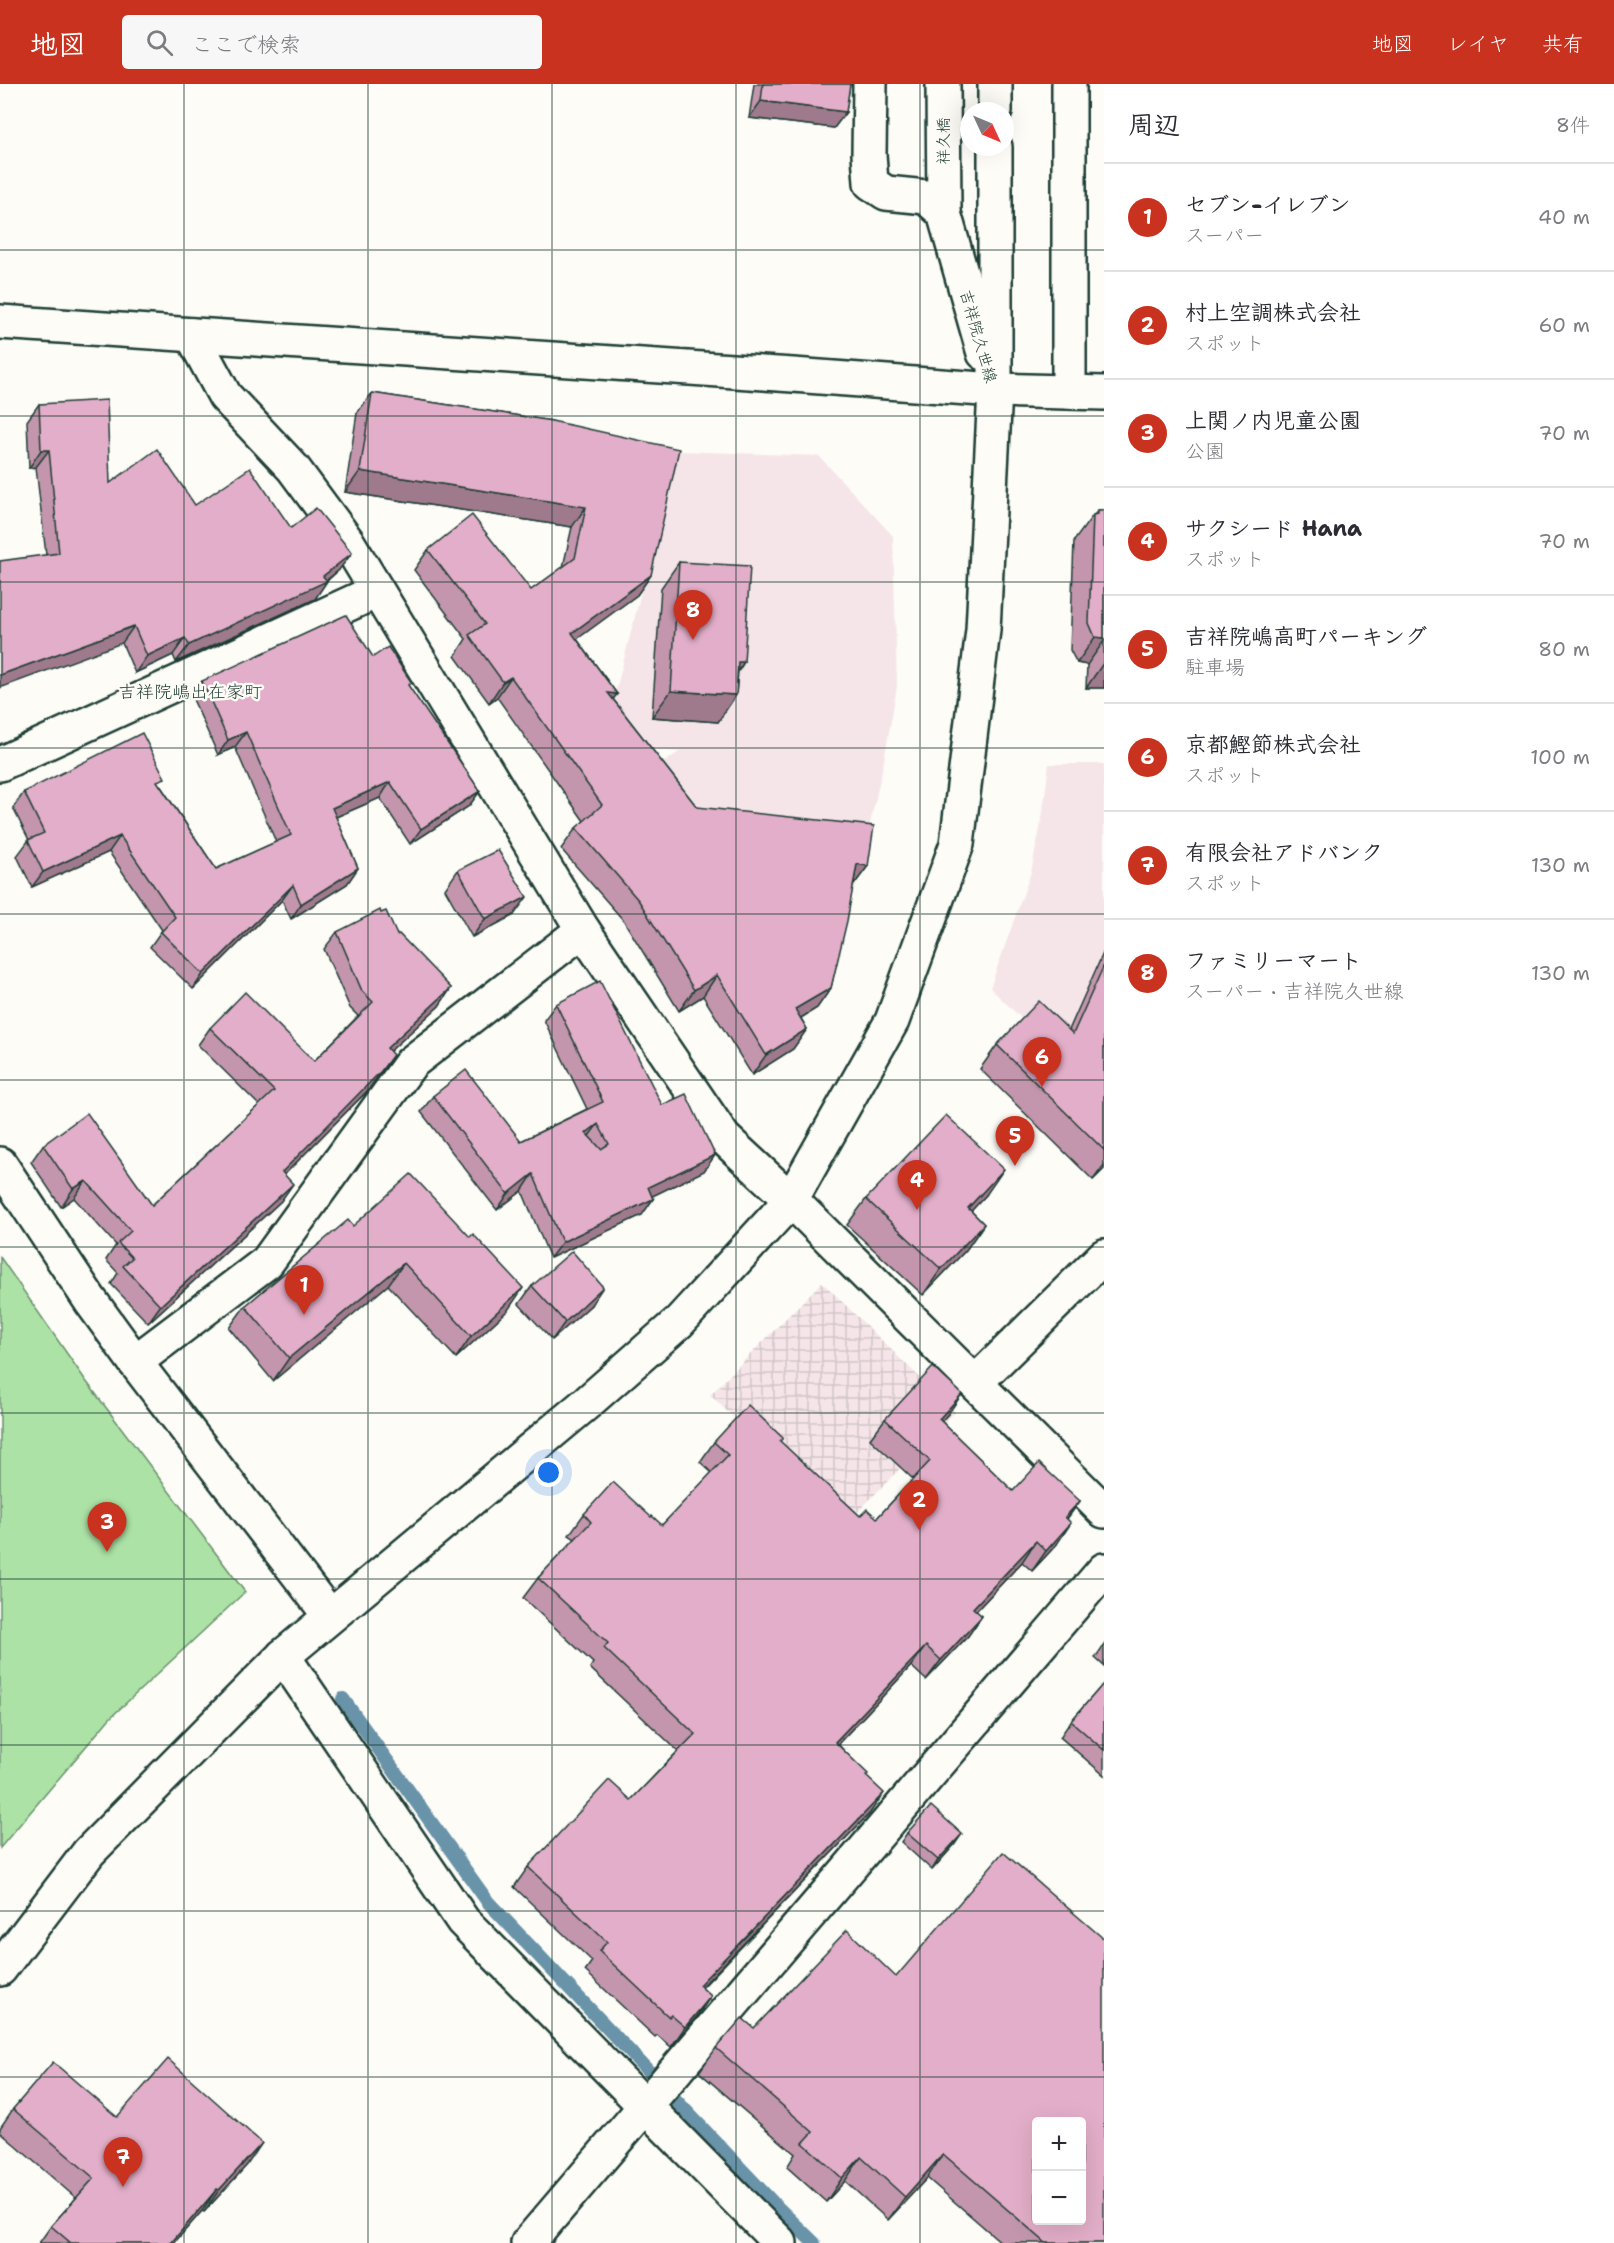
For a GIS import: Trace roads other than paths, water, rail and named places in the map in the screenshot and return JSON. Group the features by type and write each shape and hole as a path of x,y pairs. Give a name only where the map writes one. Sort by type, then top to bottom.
{"street":[{"path":"870,84 871,183 886,194 926,197 944,205"},
{"name":"祥久橋","path":"943,84 944,205"},
{"path":"995,84 995,102"},
{"path":"1069,84 1069,392"},
{"name":"吉祥院久世線","path":"994,390 995,156"},
{"name":"吉祥院久世線","path":"944,205 994,390"},
{"path":"0,322 994,390 1104,393"},
{"path":"192,336 225,396 293,468 347,541 583,930 724,1138 791,1200 1104,1511"},
{"path":"0,1969 89,1852 283,1656 588,1402 679,1322 791,1200 892,1021 957,844 983,630 994,390"},
{"path":"0,764 377,591"},
{"path":"135,1362 267,1262 411,1064 583,930"},
{"path":"0,1164 90,1300 135,1362 330,1616"},
{"path":"975,1383 1104,1256"},
{"path":"528,2243 1104,1570"},
{"path":"283,1656 463,1921 780,2243"}],"waterway":[{"path":"343,1699 488,1902 776,2206 814,2243"}],"place":[{"name":"ファミリーマート","path":"693,640"},
{"name":"京都鰹節株式会社","path":"1042,1087"},
{"name":"吉祥院嶋高町パーキング","path":"1015,1166"},
{"name":"サクシード Hana","path":"917,1210"},
{"name":"セブン-イレブン","path":"304,1315"},
{"name":"村上空調株式会社","path":"919,1530"},
{"name":"上関ノ内児童公園","path":"107,1552"},
{"name":"有限会社アドバンク","path":"123,2187"}],"district":[{"name":"吉祥院嶋出在家町","path":"190,692"}]}
